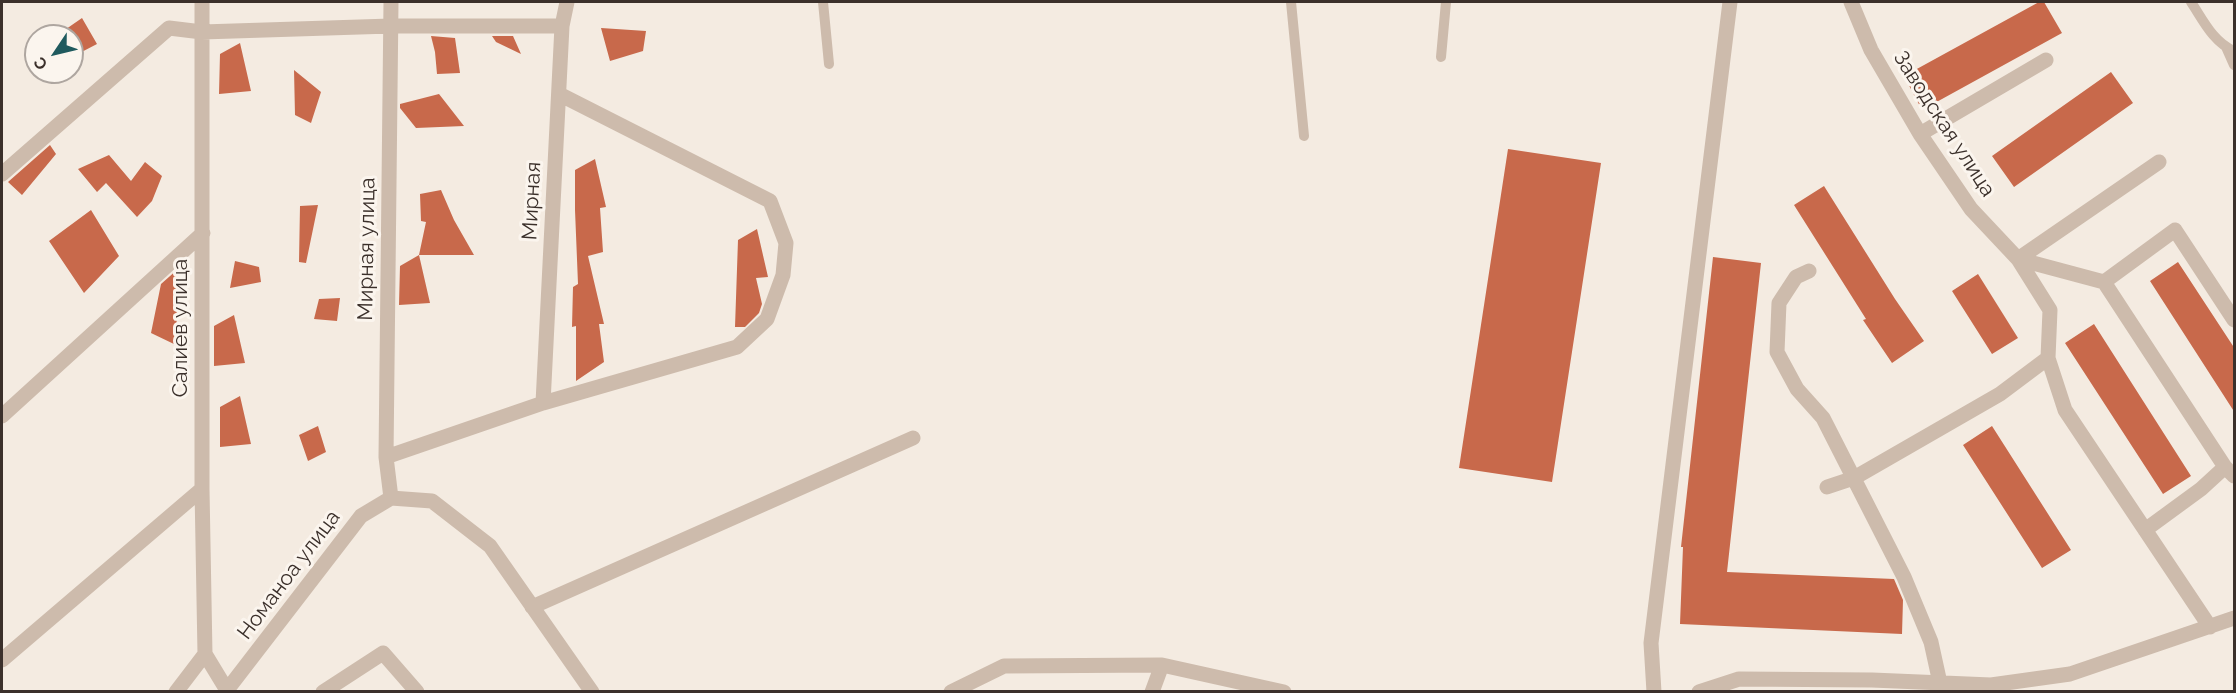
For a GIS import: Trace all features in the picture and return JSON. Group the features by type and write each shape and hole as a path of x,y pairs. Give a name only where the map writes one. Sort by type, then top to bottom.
{"street":[{"name":"Салиев улица","path":"202,2 202,489 205,654"},
{"name":"Мирная улица","path":"391,2 386,458 391,498"},
{"name":"Мирная","path":"543,403 562,26 567,2"},
{"path":"1654,692 1651,643 1730,2"},
{"name":"Заводская улица","path":"1851,2 1871,50 1920,134 1971,209 2018,259 2050,310 2048,358"},
{"path":"2,174 169,28 202,32 391,26 562,26"},
{"path":"1920,134 2046,60"},
{"path":"386,458 543,403 737,347 767,319 783,275 786,243 770,201 559,94"},
{"path":"2018,259 2159,162"},
{"path":"2104,282 2175,230 2235,320"},
{"path":"2,416 202,233"},
{"path":"2018,259 2104,282 2230,472 2201,489 2145,530"},
{"path":"1809,271 1796,277 1779,303 1777,352 1797,389 1823,418 1854,478 1908,588 1931,642 1940,683"},
{"path":"1827,487 1854,478 2000,394 2048,358 2065,410 2210,627"},
{"path":"532,607 914,438"},
{"path":"2,660 202,489"},
{"path":"391,498 432,501 490,546 592,692"},
{"name":"Номаноа улица","path":"228,691 361,516 391,498"},
{"path":"1699,692 1739,679 1872,686 1940,683 1991,685 2070,674 2235,618"},
{"path":"323,692 383,653 417,692"},
{"path":"176,692 205,654 228,691"},
{"path":"1152,692 1162,665"},
{"path":"951,692 1004,666 1162,665 1284,692"}],"lane":[{"path":"823,2 829,64"},
{"path":"1291,2 1304,136"},
{"path":"1441,57 1446,2"},
{"path":"2191,2 2212,36 2230,49 2235,64"}],"building":[{"path":"2039,2 2044,2 2062,33 1922,110 1904,76"},
{"path":"82,18 97,44 84,51 84,24 73,24"},
{"path":"601,28 646,31 643,51 610,61"},
{"path":"431,36 455,38 460,73 437,74"},
{"path":"492,36 513,36 521,54 496,42"},
{"path":"240,43 251,91 219,94 220,54"},
{"path":"294,70 321,92 311,123 295,115"},
{"path":"2111,72 2133,103 2014,187 1992,156"},
{"path":"439,94 464,126 416,128 400,108 400,104"},
{"path":"50,145 56,154 22,195 8,182"},
{"path":"1508,149 1601,163 1552,482 1459,468"},
{"path":"109,155 131,181 145,162 162,176 152,201 137,217 106,183 97,192 78,169"},
{"path":"595,159 606,207 600,208 603,252 588,256 604,324 599,324 604,362 576,381 576,326 572,327 573,287 578,284 575,170"},
{"path":"1824,186 1924,341 1892,363 1863,320 1866,319 1794,205"},
{"path":"441,190 454,220 474,255 419,255 426,222 421,221 420,194"},
{"path":"318,205 306,263 299,262 300,206"},
{"path":"91,210 119,256 84,293 49,241"},
{"path":"757,229 768,277 756,278 762,304 759,313 745,327 735,327 738,240"},
{"path":"419,255 430,303 399,305 400,266"},
{"path":"1713,257 1761,263 1727,572 1894,579 1903,600 1902,634 1680,624 1683,547 1681,547"},
{"path":"235,261 259,267 261,282 230,288"},
{"path":"2178,262 2235,349 2235,413 2150,281"},
{"path":"178,269 176,345 151,333 161,284"},
{"path":"1978,274 2018,338 1992,354 1952,291"},
{"path":"340,298 337,321 314,319 319,299"},
{"path":"234,315 245,363 214,366 214,326"},
{"path":"2094,324 2191,476 2163,494 2065,343"},
{"path":"240,396 251,444 220,447 220,407"},
{"path":"318,426 326,452 308,461 299,435"},
{"path":"1992,426 2071,550 2042,568 1963,445"}]}
